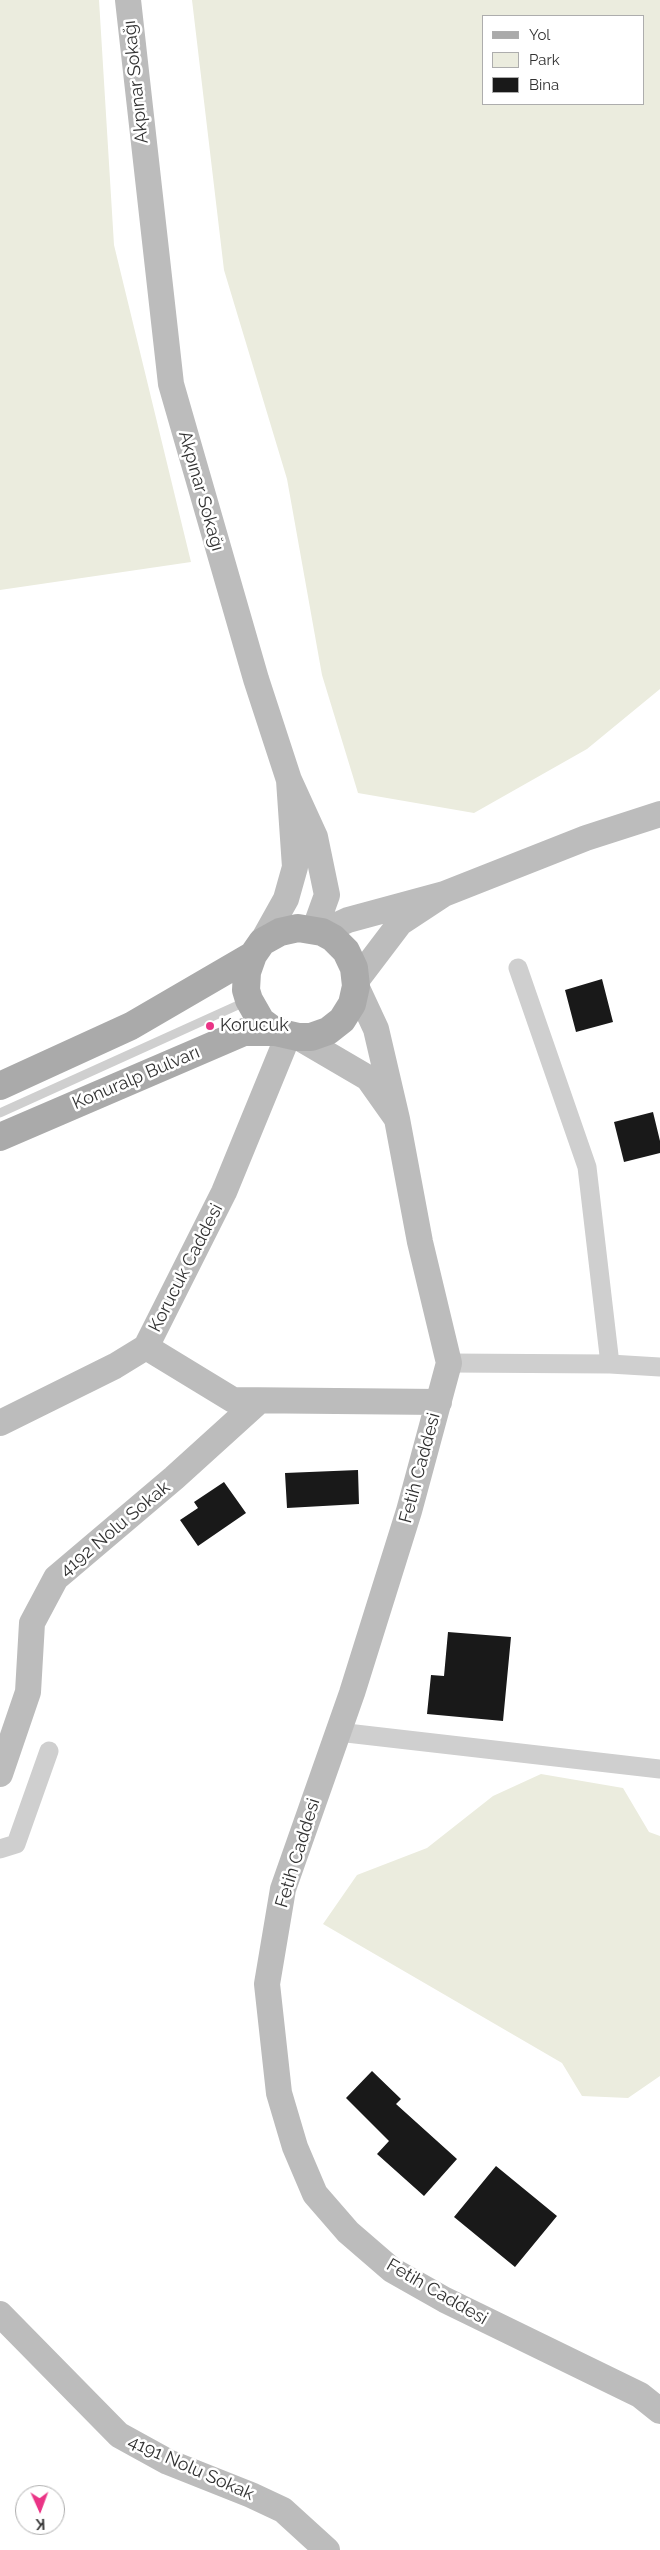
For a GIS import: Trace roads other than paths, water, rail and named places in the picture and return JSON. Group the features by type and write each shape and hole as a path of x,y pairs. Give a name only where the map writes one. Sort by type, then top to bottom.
{"main road":[{"path":"0,1086 131,1026 258,949 280,932 298,928 318,931 333,938 346,951 354,968 356,984 352,1004 342,1020 328,1031 311,1037 287,1035 262,1021 249,1000 246,990 247,972 258,949"},
{"name":"Konuralp Bulvarı","path":"0,1137 244,1032 287,1035"}],"street":[{"name":"Akpınar Sokağı","path":"128,0 148,194 171,384 253,670 289,780 314,837 328,895 318,931"},
{"name":"Akpınar Sokağı","path":"145,0 148,194"},
{"name":"Akpınar Sokağı","path":"258,949 286,899 295,867 289,780"},
{"path":"318,931 348,920 444,894 586,838 660,814"},
{"path":"356,984 400,923 444,894"},
{"path":"518,968 587,1167 610,1364"},
{"name":"Fetih Caddesi","path":"356,984 376,1029 397,1119 420,1242 449,1363 409,1511 338,1732 283,1889 267,1984 279,2094 295,2147 315,2194 348,2232 392,2270 445,2300 640,2395 660,2411"},
{"name":"Fetih Caddesi","path":"287,1035 368,1078 397,1119"},
{"name":"Korucuk Caddesi","path":"0,1423 115,1366 146,1347 224,1192 287,1035"},
{"path":"146,1347 233,1400 438,1402"},
{"path":"449,1363 610,1364 660,1367"},
{"name":"4192 Nolu Sokak","path":"0,1774 28,1692 32,1623 56,1578 174,1478 259,1401"},
{"path":"338,1732 660,1769"},
{"path":"0,1849 16,1844 49,1751"},
{"name":"4191 Nolu Sokak","path":"0,2314 119,2435 168,2462 251,2495 283,2510 326,2550"},
{"path":"640,2395 660,2422"}],"lane":[{"path":"0,1113 249,1000"}],"place":[{"name":"Korucuk","path":"210,1026"}]}
